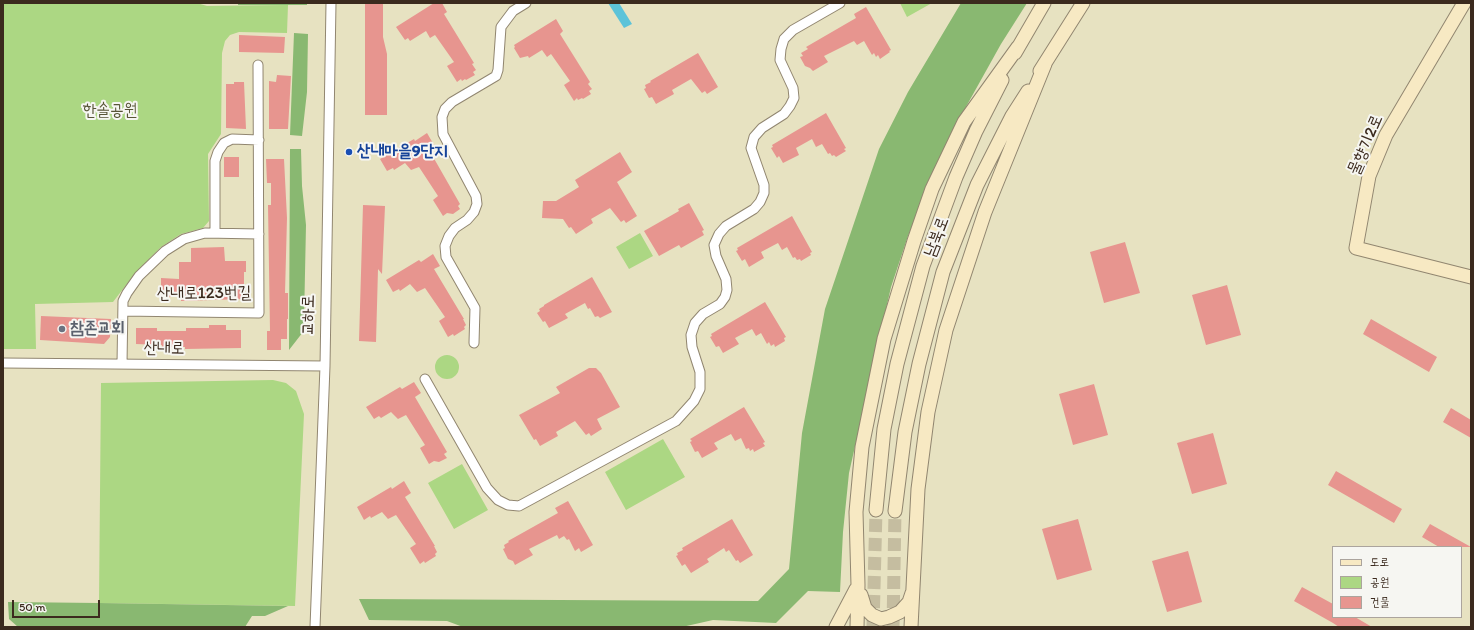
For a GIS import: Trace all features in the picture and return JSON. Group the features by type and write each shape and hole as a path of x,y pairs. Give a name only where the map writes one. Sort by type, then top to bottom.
{"main road":[{"name":"남북로","path":"876,510 884,429 897,364 923,266 956,178 971,144 1018,47 1044,3"},
{"name":"남북로","path":"895,511 905,432 919,364 943,272 977,185 1012,116 1083,3"},
{"name":"물향기2로","path":"1464,3 1386,135 1369,176 1356,248 1471,277"},
{"path":"857,627 858,586 856,512 862,454 886,331 932,189 964,122 1018,47"},
{"path":"911,627 918,489 928,412 946,330 985,212 1045,64"},
{"path":"858,586 864,608 872,615 881,619 900,612 909,602 914,587"},
{"path":"836,627 858,586"},
{"path":"913,607 920,627"}],"street":[{"name":"교하로","path":"315,627 325,366 331,3"},
{"path":"474,343 475,308 446,257 445,246 452,232 474,212 477,204 476,196 443,134 442,117 452,102 496,76 498,70 502,27 513,11 526,3"},
{"path":"425,379 487,488 498,500 508,506 519,506 676,421 694,401 700,389 700,372 692,347 691,335 695,323 703,314 720,304 726,297 726,279 716,256 714,245 726,226 754,208 760,202 764,193 764,186 751,148 754,137 762,128 784,114 794,98 793,88 780,60 784,39 793,30 840,3"},
{"name":"산내로123번길","path":"123,311 259,313 258,65"},
{"path":"215,233 215,161 218,152 224,143 232,139 259,140"},
{"name":"산내로123번길","path":"122,364 123,311 127,293 139,276 165,251 184,239 205,233 259,234"},
{"name":"산내로","path":"3,363 325,366"}],"green space":[{"name":"한솔공원","path":"3,3 197,3 207,6 288,5 287,33 239,32 230,35 225,41 222,53 221,134 208,154 209,221 203,228 181,234 161,247 136,272 113,302 35,304 36,349 3,349"},
{"path":"238,3 307,3 307,5 238,5"},
{"path":"900,3 932,3 907,17"},
{"path":"961,3 1027,3 1001,44 967,105 930,182 908,236 891,287 849,473 843,532 840,592 808,591 776,623 713,620 682,627 463,627 447,621 369,620 359,599 758,601 789,569 802,433 825,309 879,149 908,92"},
{"path":"294,33 308,34 307,92 302,136 290,135"},
{"path":"290,149 301,149 302,186 306,225 303,332 289,350"},
{"path":"640,233 653,256 629,269 616,247"},
{"path":"447,355 456,358 459,367 456,376 447,379 438,376 435,367 438,358"},
{"path":"273,380 286,383 296,391 304,414 295,606 99,603 101,383"},
{"path":"663,439 685,477 626,510 605,472"},
{"path":"462,464 488,510 454,529 428,483"},
{"path":"8,602 288,606 265,616 252,616 245,627 18,627 9,619"}],"water":[{"path":"608,3 619,3 632,24 624,28"}],"building":[{"path":"365,3 383,3 383,37 387,54 387,115 365,115"},
{"path":"434,3 442,3 447,12 444,14 474,63 472,64 476,70 473,72 475,75 466,80 465,79 462,81 461,79 457,82 447,66 454,62 435,35 430,38 426,31 410,41 408,38 405,40 396,27"},
{"path":"866,7 891,50 889,51 890,52 880,59 878,55 876,57 874,53 872,55 864,41 857,45 854,41 824,56 828,62 813,71 805,66 800,57 803,56 801,53 808,49 806,47 856,18 854,14"},
{"path":"556,19 563,31 560,34 590,82 588,84 592,89 589,91 591,94 583,99 578,100 577,98 574,101 564,85 570,81 551,54 547,57 542,50 529,58 528,56 520,58 514,48 514,45"},
{"path":"239,35 285,37 284,53 239,52"},
{"path":"698,53 718,87 707,94 705,91 702,93 691,79 672,90 674,94 656,104 652,97 649,98 644,89 646,88 645,85"},
{"path":"277,75 291,76 288,129 269,129 269,81 276,82"},
{"path":"234,82 244,82 246,129 226,128 226,84 234,84"},
{"path":"826,113 846,148 844,149 846,151 836,157 834,155 832,156 830,153 828,154 822,144 816,147 812,139 796,148 799,155 783,163 779,156 777,158 771,148 773,147 772,145"},
{"path":"427,133 434,145 428,148 460,204 458,206 460,209 453,214 447,213 443,216 433,200 438,196 419,167 411,170 405,163 394,170 393,168 387,171 380,159"},
{"path":"620,152 632,172 617,182 637,216 626,223 624,220 621,222 610,208 591,219 593,223 576,234 571,227 569,228 563,219 542,218 543,201 556,201 579,187 575,180"},
{"path":"224,157 239,157 239,177 224,177"},
{"path":"266,159 284,159 287,218 285,293 288,293 288,319 287,339 281,339 281,350 267,350 267,331 270,331 268,205 271,205 271,183 267,183"},
{"path":"689,203 704,230 702,231 704,235 681,248 679,245 659,256 644,231 679,211 678,209"},
{"path":"363,205 385,206 382,274 378,269 376,342 359,341"},
{"path":"792,216 812,252 810,253 811,255 801,261 800,259 797,260 795,257 793,258 787,247 782,250 778,243 761,252 764,258 749,267 745,259 742,261 736,251 738,250 737,248"},
{"path":"1125,242 1140,293 1104,303 1090,252"},
{"path":"224,247 225,261 246,261 246,272 244,272 244,299 181,301 181,297 161,297 161,278 179,279 179,262 191,262 191,248"},
{"path":"433,254 440,266 434,269 464,319 466,325 464,327 465,329 454,336 453,334 448,337 439,321 445,317 425,288 417,292 410,284 400,291 399,289 393,292 386,280 419,260 421,262"},
{"path":"592,277 612,312 600,318 598,316 595,317 585,303 565,314 568,318 549,328 545,321 543,322 537,313 540,311 539,309"},
{"path":"1227,285 1241,335 1206,345 1192,295"},
{"path":"765,302 786,337 784,338 785,341 775,347 774,344 771,346 769,342 767,344 761,333 756,336 752,329 735,338 739,344 723,353 719,346 716,347 710,337 712,336 711,334"},
{"path":"41,316 111,319 110,337 104,344 40,340"},
{"path":"1371,319 1437,357 1429,372 1363,334"},
{"path":"209,325 226,325 226,330 241,330 241,348 185,349 185,347 162,347 162,345 136,344 136,328 157,328 157,331 186,331 186,328 209,328"},
{"path":"589,368 596,368 601,373 620,407 597,419 602,429 591,436 589,433 586,435 575,421 556,432 558,436 540,446 536,439 534,440 519,415 560,393 556,387"},
{"path":"414,382 421,393 415,397 447,452 444,454 447,458 439,462 434,461 429,464 420,448 425,445 406,415 398,419 391,412 381,418 379,416 374,419 366,407 400,387 402,389"},
{"path":"1094,384 1108,435 1073,445 1059,394"},
{"path":"744,407 765,442 763,443 765,446 754,452 753,449 750,451 749,448 746,449 741,438 735,441 731,434 714,443 718,449 702,458 698,451 695,452 690,439"},
{"path":"1451,408 1471,420 1471,438 1443,422"},
{"path":"1213,433 1227,484 1192,494 1177,443"},
{"path":"1336,471 1402,509 1394,523 1328,485"},
{"path":"404,481 411,493 405,497 435,546 437,552 435,554 436,556 425,563 424,561 420,564 410,548 416,544 396,515 388,519 382,512 371,518 370,516 364,520 357,507"},
{"path":"568,501 593,545 581,552 579,548 575,551 569,539 567,540 564,536 559,539 557,535 529,549 533,555 515,565 513,561 508,559 503,549 505,548 504,545 509,542 508,541 558,513 555,508"},
{"path":"732,519 753,555 740,563 738,560 736,561 729,550 726,552 724,548 707,559 709,562 691,573 685,564 682,566 676,556 678,555 677,553 683,550 682,548"},
{"path":"1078,519 1092,570 1057,580 1042,529"},
{"path":"1430,524 1471,547 1437,546 1422,537"},
{"path":"1188,551 1202,602 1167,612 1152,561"},
{"path":"1302,587 1332,603 1332,618 1357,618 1372,627 1339,627 1294,601"}],"tunnel":[{"path":"873,627 876,510"},
{"path":"893,627 895,511"}],"place":[{"name":"산내마을9단지","path":"349,152"},
{"name":"참존교회","path":"62,329"}]}
